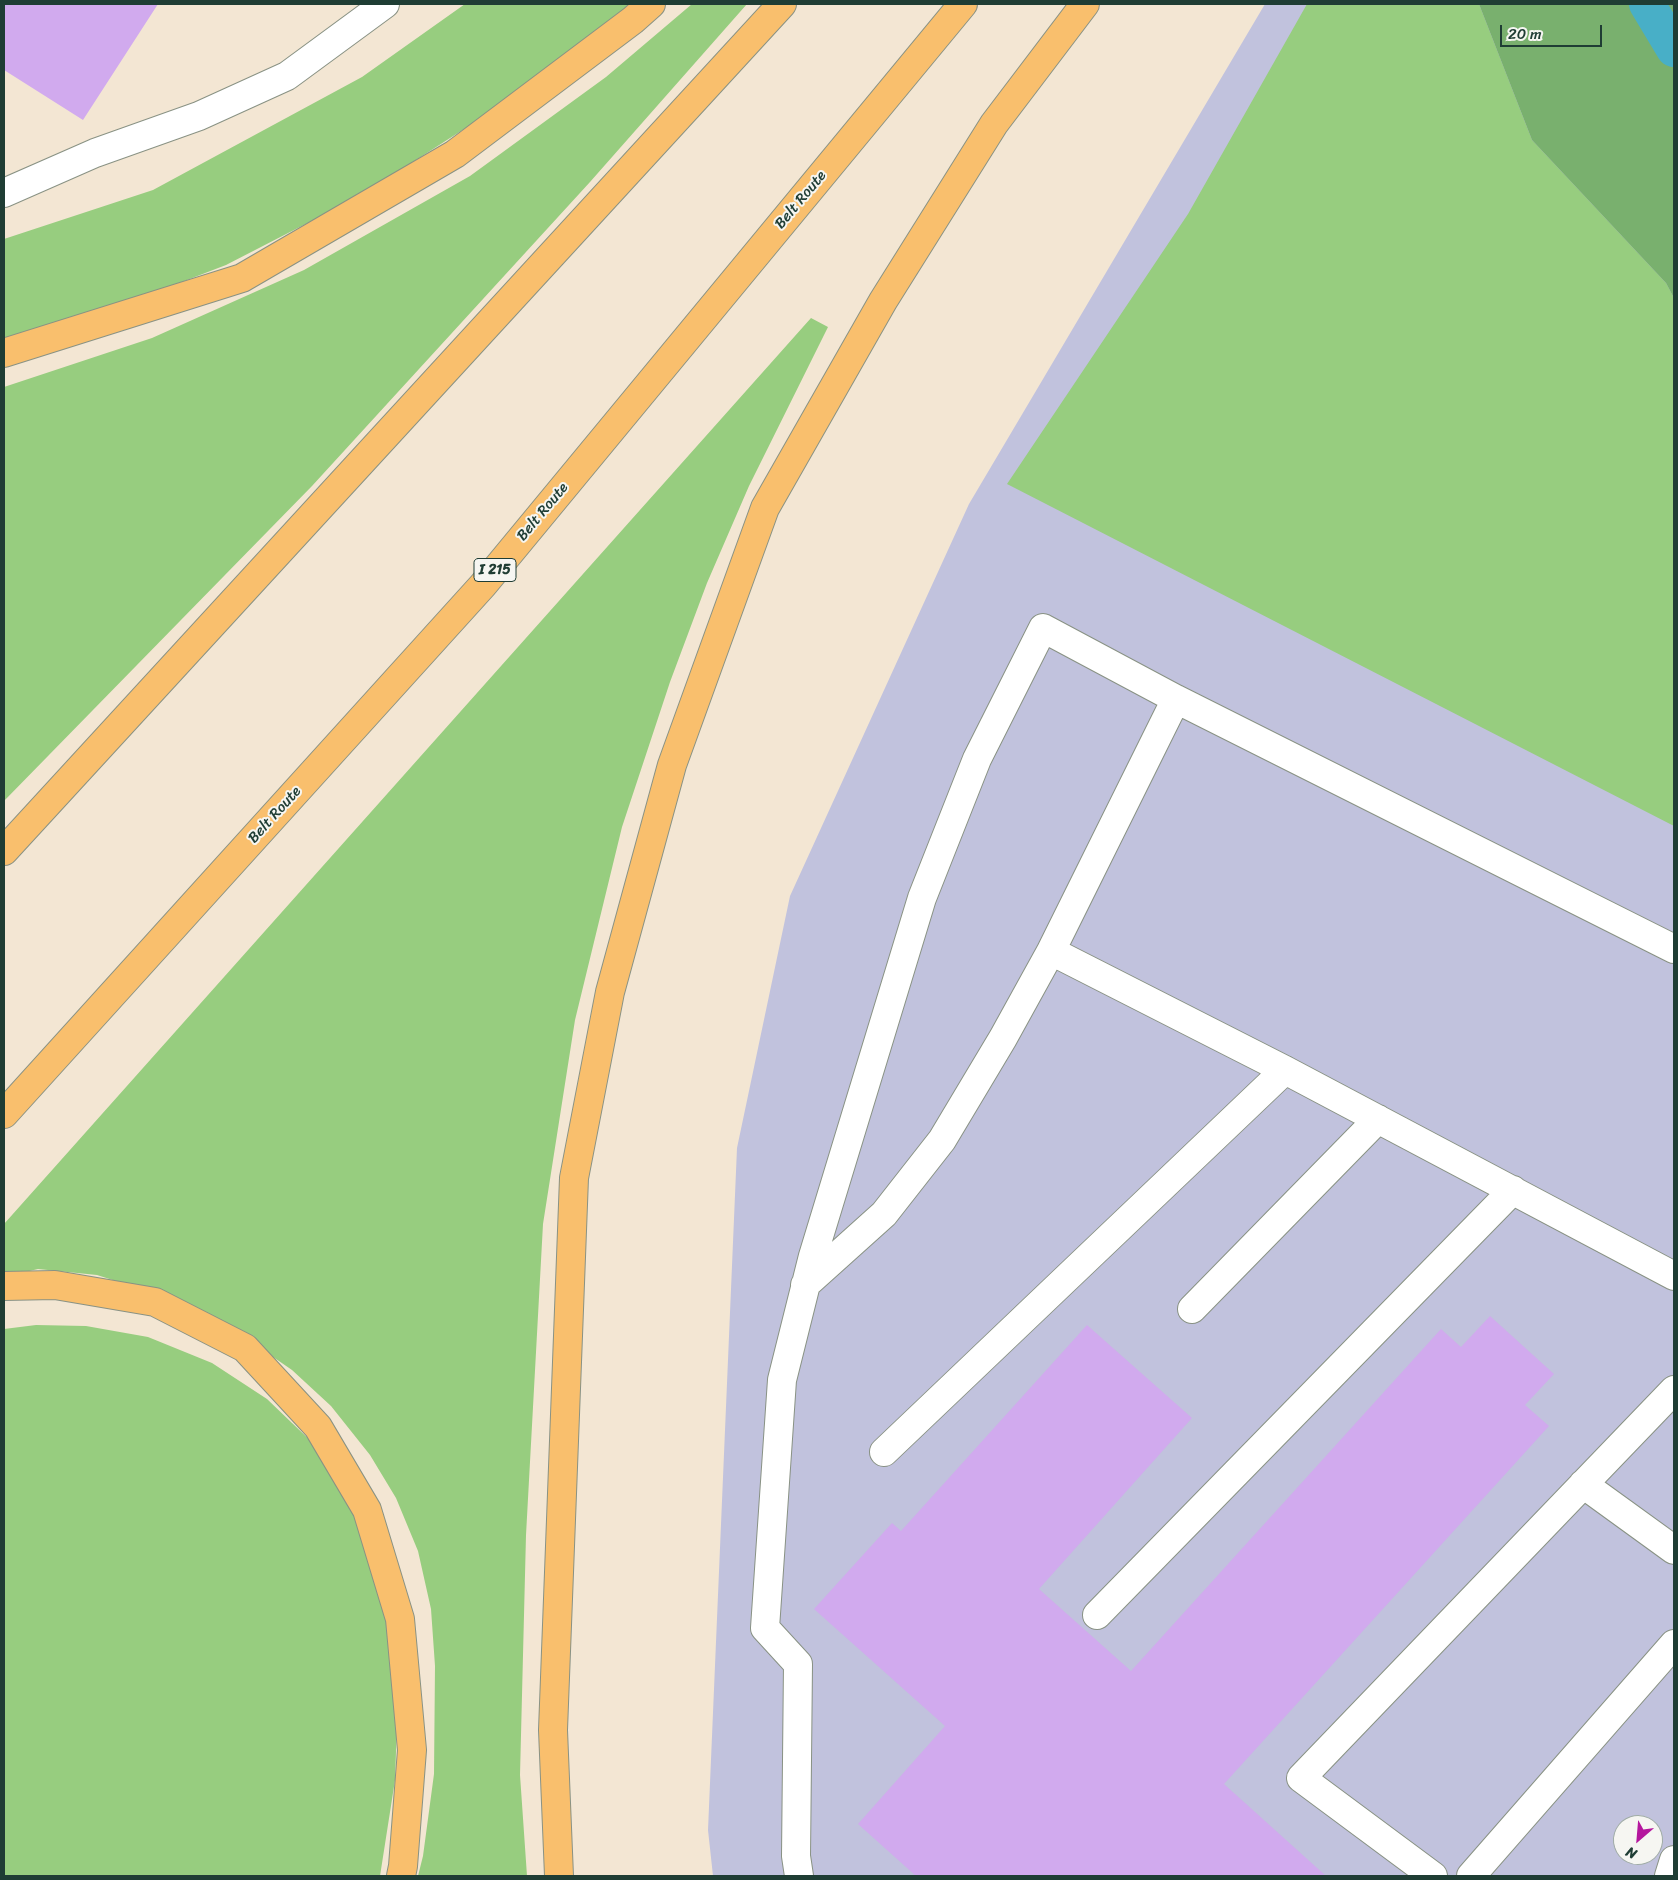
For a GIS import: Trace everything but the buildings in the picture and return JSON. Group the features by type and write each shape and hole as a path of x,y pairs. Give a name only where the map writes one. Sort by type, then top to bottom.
{"highway":[{"path":"4,353 242,278 455,154 633,20 651,4"},
{"path":"4,851 782,4"},
{"name":"Belt Route","path":"4,1114 483,585 962,4"},
{"path":"559,1876 552,1730 574,1178 610,992 672,765 765,508 883,301 994,124 1085,4"},
{"path":"4,1286 55,1284 155,1302 245,1348 318,1427 367,1510 400,1618 412,1750 401,1876"}],"lane":[{"path":"4,193 95,153 199,116 287,76 385,4"},
{"path":"799,1876 796,1856 798,1664 765,1628 782,1380 812,1256 922,898 976,759 1043,628 1176,699 1674,949"},
{"path":"805,1285 884,1214 942,1140 1003,1038 1051,951 1176,699"},
{"path":"1051,951 1285,1070 1674,1276"},
{"path":"884,1452 1285,1070"},
{"path":"1192,1309 1378,1119"},
{"path":"1097,1615 1513,1190"},
{"path":"1433,1876 1301,1778 1674,1390"},
{"path":"1584,1484 1674,1550"},
{"path":"1471,1876 1674,1644"},
{"path":"1669,1876 1674,1860"}],"shaded area":[{"path":"1265,4 1674,4 1674,1876 713,1876 708,1830 737,1148 790,896 969,504"}],"green space":[{"path":"465,4 633,4 520,93 360,196 226,265 36,338 4,348 4,239 153,190 362,77"},
{"path":"692,4 747,4 590,182 312,486 4,801 4,387 152,338 304,270 470,176 606,77"},
{"path":"1307,4 1479,4 1532,140 1666,283 1674,298 1674,826 1007,484 1188,214"},
{"path":"1479,4 1674,4 1674,298 1666,283 1532,140"},
{"path":"811,318 828,327 749,486 707,583 670,682 622,827 575,1020 543,1224 526,1535 520,1775 527,1876 418,1876 423,1856 434,1774 435,1666 431,1609 418,1551 396,1498 370,1455 331,1406 292,1370 228,1326 166,1297 97,1275 38,1269 4,1277 4,1224"},
{"path":"36,1325 86,1326 148,1337 212,1363 267,1399 317,1447 381,1561 398,1695 395,1780 380,1876 4,1876 4,1329"}],"waterway":[{"path":"1647,4 1674,49"}]}
